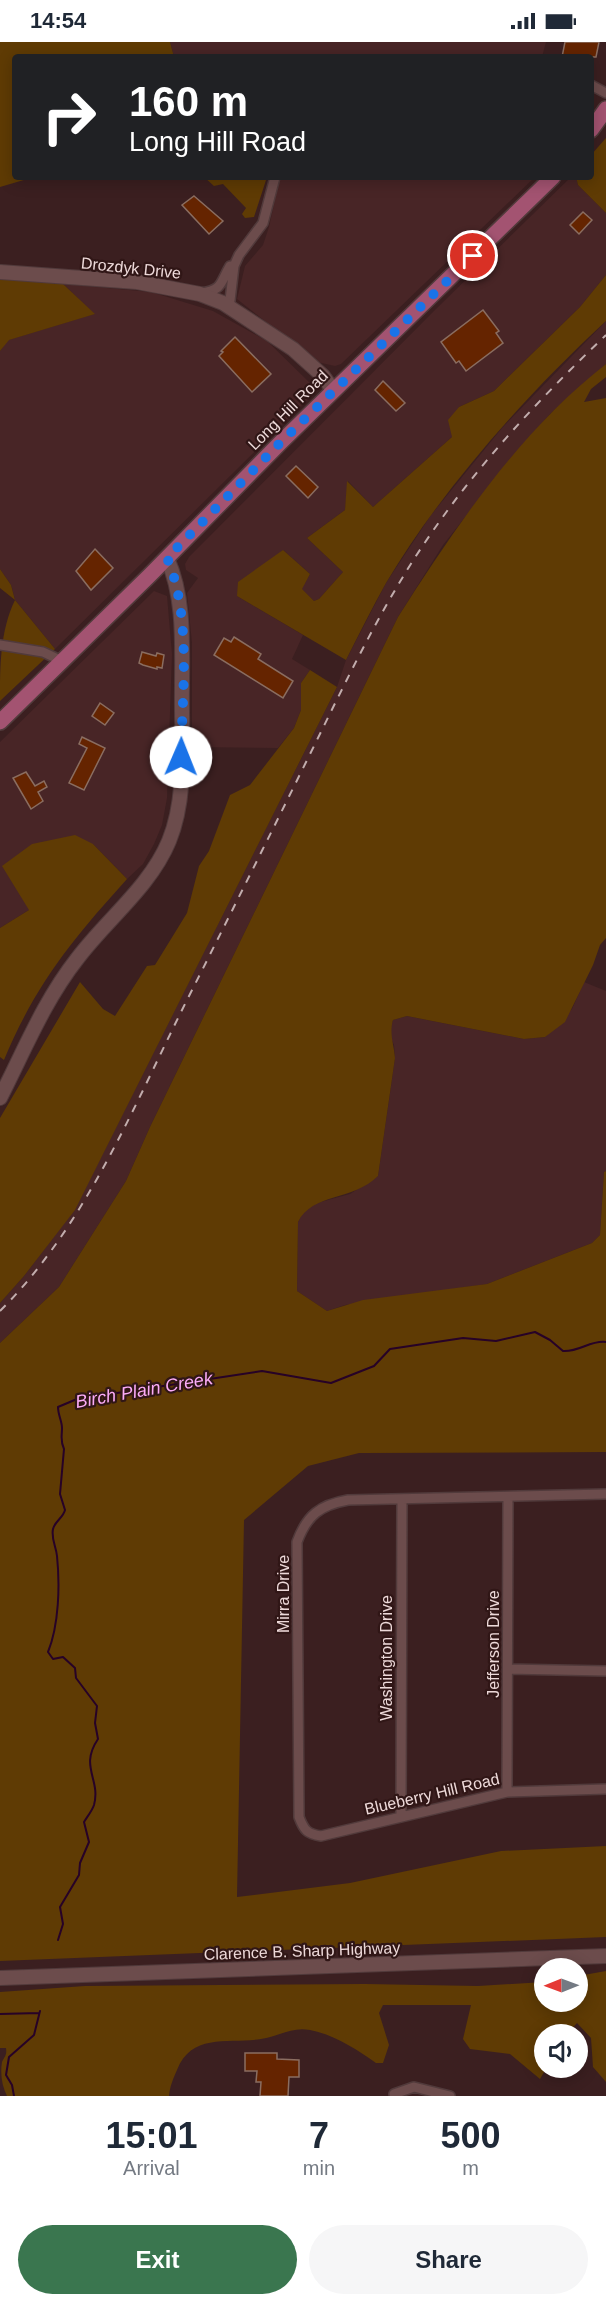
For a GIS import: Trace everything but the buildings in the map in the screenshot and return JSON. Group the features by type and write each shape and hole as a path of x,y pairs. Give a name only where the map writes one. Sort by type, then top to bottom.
{"main road":[{"path":"594,126 606,109"},
{"name":"Long Hill Road","path":"0,722 333,390 488,243 550,180"}],"street":[{"path":"197,293 213,291 220,286 263,223 275,180"},
{"path":"229,309 232,276 239,255"},
{"name":"Drozdyk Drive","path":"0,272 137,282 197,293 223,303 293,349 323,376 333,390"},
{"path":"0,1098 54,992 90,943 153,869 169,842 174,826 180,799 182,652 176,582 167,558"},
{"path":"0,645 44,652 62,661"},
{"name":"Mirra Drive","path":"303,1829 299,1817 297,1542 311,1516 326,1504 348,1500 606,1494"},
{"name":"Jefferson Drive","path":"507,1792 508,1497"},
{"name":"Washington Drive","path":"401,1817 402,1499"},
{"path":"508,1669 606,1671"},
{"name":"Blueberry Hill Road","path":"303,1829 310,1834 321,1836 507,1792 606,1789"},
{"name":"Clarence B. Sharp Highway","path":"0,1978 606,1956"},
{"path":"394,2094 414,2087 450,2096"}],"shaded area":[{"path":"0,42 170,42 173,54 12,54 12,180 24,180 0,187"},
{"path":"170,42 546,42 543,54 173,54"},
{"path":"606,138 606,213 578,185 577,180 594,180 594,152"},
{"path":"207,180 266,180 254,217 245,218 242,214 246,208 223,184 214,186"},
{"path":"279,180 532,180 341,364 335,366 317,362 237,299 245,266 263,245"},
{"path":"568,180 577,180 578,185 606,213 606,275 580,307 494,391 459,407 452,437 373,507 348,481 345,510 307,538 343,572 319,599 314,601 301,589 310,574 283,550 237,596 303,635 292,659 310,670 301,683 301,710 294,728 278,748 192,747 192,643 187,593 198,578 186,570 185,564 189,557"},
{"path":"606,275 606,321 516,412 459,478 408,548 386,583 346,660 237,596 238,582 283,550 310,574 302,589 314,601 319,599 343,572 307,538 345,510 347,481 373,507 452,437 448,420 459,407 494,391 580,307"},
{"path":"0,277 63,284 95,314 9,340 0,351"},
{"path":"63,284 151,292 213,311 267,341 310,383 309,398 55,649 15,600 11,585 0,569 0,351 8,340 94,314"},
{"path":"606,321 606,364 550,414 512,458 443,545 398,617 150,1127 126,1181 59,1287 0,1343 0,1303 24,1276 75,1209 337,687 346,660 386,583 431,515 502,428"},
{"path":"606,364 606,377 591,389 584,402 606,398 606,938 600,945 593,965 565,1022 545,1037 524,1039 407,1016 393,1020 395,1058 378,1176 357,1190 323,1201 304,1213 298,1222 297,1291 327,1311 363,1300 487,1284 592,1243 600,1235 604,1172 606,1171 606,1452 359,1453 308,1466 244,1520 237,1897 350,1883 501,1851 606,1846 606,1937 0,1961 0,1343 59,1287 126,1181 150,1127 398,617 466,515 517,450 545,419"},
{"path":"0,569 11,585 15,600 0,588"},
{"path":"154,591 167,596 172,654 167,798 162,825 154,844 143,864 127,879 93,844 29,910 0,928 0,742"},
{"path":"15,600 55,649 0,701 4,636"},
{"path":"310,670 337,687 75,1210 0,1303 0,1118 80,982 103,1009 115,1016 147,966 155,965 187,913 199,866 209,851 230,795 250,785 294,728 301,710 301,683"},
{"path":"75,835 93,844 127,879 57,963 29,1008 4,1060 0,1057 0,928 29,910 2,866 32,844"},
{"path":"584,982 606,991 606,1171 604,1172 600,1235 592,1243 487,1284 345,1305 327,1311 297,1291 298,1222 303,1212 313,1204 350,1194 378,1176 395,1058 394,1045 389,1034 393,1020 407,1016 524,1039 545,1037 572,1009"},
{"path":"606,1971 606,2082 593,2067 588,2024 534,2024 534,2074 510,2054 470,2049 463,2039 471,2005 383,2005 379,2013 389,2045 383,2063 376,2063 328,2035 303,2029 261,2039 213,2042 192,2050 177,2070 169,2096 7,2096 2,2080 2,2062 6,2055 6,2048 0,2048 0,1992 85,1986 365,1984 478,1986 534,1983 534,2012 588,2012 588,1974"}],"waterway":[{"name":"Birch Plain Creek","path":"58,1940 63,1924 60,1907 79,1875 80,1863 89,1842 84,1822 94,1805 95,1788 90,1757 98,1739 95,1723 97,1706 76,1678 75,1668 63,1657 53,1659 48,1652 54,1630 58,1592 57,1556 53,1533 54,1526 65,1510 60,1494 64,1449 58,1407 77,1399 262,1371 331,1383 374,1366 390,1349 463,1338 496,1341 535,1332 550,1340 563,1351 606,1342"},
{"name":"Birch Plain Creek","path":"14,2096 12,2085 6,2075 9,2057 34,2035 40,2011"},
{"path":"0,2014 39,2013"}],"railway":[{"path":"0,1311 30,1278 57,1242 104,1165 355,664 414,560 430,535 491,456 535,406 606,335"}],"route":[{"path":"181,757 181,625 176,582 167,558 333,390 473,256"}]}
